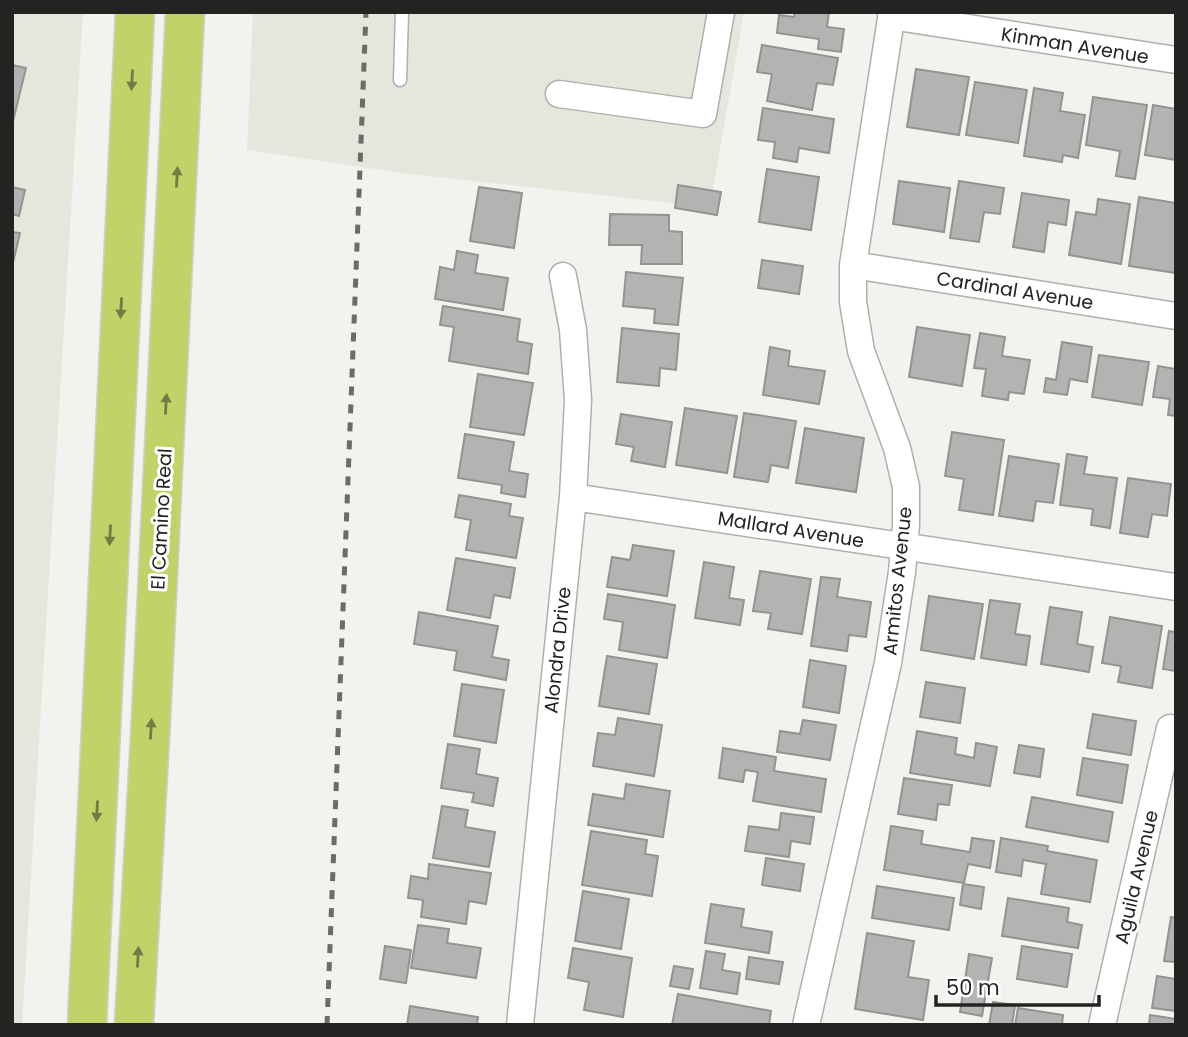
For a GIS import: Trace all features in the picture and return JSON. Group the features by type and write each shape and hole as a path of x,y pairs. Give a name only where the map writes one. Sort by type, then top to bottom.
{"highway":[{"path":"87,1025 135,12"},
{"name":"El Camino Real","path":"134,1025 185,12"}],"street":[{"path":"559,94 703,114 720,12"},
{"name":"Kinman Avenue","path":"891,14 1176,60"},
{"name":"Armitos Avenue","path":"806,1025 888,663 905,546 906,487 897,449 861,351 853,302 853,265 891,14"},
{"name":"Cardinal Avenue","path":"853,265 1176,316"},
{"name":"Alondra Drive","path":"520,1025 573,497 578,400 573,330 563,276"},
{"name":"Mallard Avenue","path":"573,497 1176,587"},
{"name":"Aguila Avenue","path":"1102,1025 1170,728"}],"lane":[{"path":"400,80 402,12"}],"shaded area":[{"path":"12,12 83,12 22,1025 12,1025"},
{"path":"253,12 744,12 710,207 409,174 247,150"}],"building":[{"path":"795,12 829,12 827,27 844,29 841,52 818,49 819,39 777,33 779,15 794,17"},
{"path":"762,45 838,58 833,85 817,83 812,110 767,101 772,74 757,72"},
{"path":"12,65 26,68 12,125"},
{"path":"916,69 969,77 959,135 907,127"},
{"path":"975,82 1027,90 1018,143 966,135"},
{"path":"1034,88 1063,93 1060,111 1085,115 1078,158 1063,155 1062,162 1024,156"},
{"path":"1093,97 1147,105 1135,179 1116,176 1120,151 1086,145"},
{"path":"1153,105 1176,109 1176,160 1145,155"},
{"path":"763,108 834,119 829,153 799,148 797,162 773,158 775,142 758,140"},
{"path":"767,169 819,177 811,230 759,222"},
{"path":"899,181 950,188 944,232 893,224"},
{"path":"959,181 1004,188 1000,214 984,212 979,242 950,238"},
{"path":"678,185 721,192 717,215 675,208"},
{"path":"12,187 25,190 19,216 12,214"},
{"path":"479,187 522,193 514,248 470,241"},
{"path":"1022,193 1069,200 1066,225 1048,222 1044,252 1013,247"},
{"path":"1139,197 1176,203 1176,273 1129,266"},
{"path":"1098,199 1130,204 1121,264 1069,255 1076,212 1096,215"},
{"path":"610,214 669,215 669,231 682,232 682,264 641,264 642,245 609,245"},
{"path":"12,232 20,233 12,267"},
{"path":"457,251 478,255 475,273 508,278 503,310 435,299 440,267 454,270"},
{"path":"762,260 803,266 799,294 758,288"},
{"path":"626,272 683,278 678,325 654,323 655,309 623,306"},
{"path":"443,306 520,319 517,341 532,344 528,374 449,361 454,327 440,325"},
{"path":"917,327 970,335 962,386 909,377"},
{"path":"622,328 679,334 676,370 660,368 659,386 617,382"},
{"path":"980,333 1005,337 1002,356 1030,360 1024,394 1009,392 1008,400 982,396 986,369 974,368"},
{"path":"1062,342 1092,347 1087,382 1070,379 1067,395 1044,392 1046,378 1056,380"},
{"path":"770,347 790,351 788,366 825,371 819,404 763,395"},
{"path":"1099,355 1149,362 1142,405 1092,397"},
{"path":"1158,366 1176,369 1176,416 1168,415 1170,399 1153,397"},
{"path":"478,374 533,383 524,435 470,427"},
{"path":"685,408 737,416 727,473 676,465"},
{"path":"744,413 796,421 788,468 771,465 768,482 734,477"},
{"path":"621,414 672,422 665,467 631,461 634,447 616,444"},
{"path":"805,428 864,438 856,492 796,483"},
{"path":"952,432 1004,440 993,515 959,510 964,479 945,476"},
{"path":"465,434 514,442 509,471 528,474 525,497 501,493 502,485 458,478"},
{"path":"1067,454 1087,457 1084,474 1117,478 1110,528 1091,525 1093,509 1060,505"},
{"path":"1009,456 1059,464 1053,503 1036,501 1033,521 999,516"},
{"path":"1128,478 1171,484 1167,516 1152,514 1148,537 1120,533"},
{"path":"459,495 511,504 509,516 523,518 516,558 466,550 471,520 455,517"},
{"path":"633,545 674,551 667,596 607,587 612,557 630,560"},
{"path":"456,558 515,568 510,598 494,595 490,618 447,610"},
{"path":"704,562 734,567 729,598 744,600 740,625 695,618"},
{"path":"760,571 811,579 802,634 768,629 771,613 753,611"},
{"path":"821,577 840,579 837,597 871,602 866,637 849,635 847,651 811,646"},
{"path":"608,594 675,605 667,658 619,650 623,622 604,619"},
{"path":"929,596 983,604 974,659 921,650"},
{"path":"990,600 1020,604 1015,634 1030,636 1026,665 981,658"},
{"path":"1050,607 1082,612 1077,644 1093,647 1089,672 1041,664"},
{"path":"419,612 498,626 492,657 509,660 506,680 454,670 457,651 414,644"},
{"path":"1110,617 1162,626 1152,688 1118,682 1121,666 1102,663"},
{"path":"1169,631 1176,632 1176,671 1163,669"},
{"path":"607,656 657,664 649,714 599,706"},
{"path":"810,660 846,666 839,713 803,707"},
{"path":"926,682 965,688 960,723 920,717"},
{"path":"462,684 504,690 496,743 454,736"},
{"path":"1093,714 1136,721 1131,755 1087,748"},
{"path":"618,718 662,725 654,776 593,766 598,733 615,735"},
{"path":"803,720 836,725 830,760 777,752 780,731 800,734"},
{"path":"917,731 957,738 955,754 974,758 976,743 997,747 990,786 910,773"},
{"path":"448,744 480,749 476,774 498,778 493,806 472,802 474,793 441,788"},
{"path":"1019,745 1044,749 1040,777 1014,773"},
{"path":"723,748 776,757 774,771 826,779 821,812 753,801 758,772 745,770 743,782 719,778"},
{"path":"1083,758 1128,765 1122,803 1077,795"},
{"path":"904,778 952,785 949,805 938,804 936,820 898,814"},
{"path":"626,784 670,791 663,837 588,825 593,794 624,799"},
{"path":"1032,797 1113,812 1108,842 1026,827"},
{"path":"442,806 468,810 465,827 495,832 489,867 433,858"},
{"path":"781,813 814,817 810,844 791,841 789,857 745,851 749,826 779,830"},
{"path":"891,826 923,831 921,844 970,852 972,838 994,841 990,868 968,864 964,883 884,870"},
{"path":"591,831 647,840 645,854 658,856 652,896 582,885"},
{"path":"1001,838 1048,846 1047,851 1097,860 1090,902 1041,894 1046,864 1023,860 1021,876 996,872"},
{"path":"766,858 804,864 800,891 762,885"},
{"path":"429,864 491,873 486,904 469,901 466,924 421,917 423,900 408,898 411,876 428,879"},
{"path":"963,884 984,887 981,909 960,905"},
{"path":"877,886 954,898 949,930 872,918"},
{"path":"583,891 629,899 621,949 575,941"},
{"path":"1008,898 1069,908 1067,922 1082,925 1078,948 1002,936"},
{"path":"711,904 744,909 741,927 772,932 769,953 705,943"},
{"path":"1171,917 1176,918 1176,962 1164,961"},
{"path":"418,925 449,929 447,943 481,948 476,978 411,968"},
{"path":"867,933 914,941 908,977 929,980 923,1020 855,1009"},
{"path":"385,946 411,950 406,983 380,979"},
{"path":"1022,946 1072,954 1067,987 1017,979"},
{"path":"573,948 632,958 623,1017 584,1010 589,982 568,978"},
{"path":"706,951 725,954 722,970 740,973 737,994 700,988"},
{"path":"969,954 992,958 982,1016 960,1012"},
{"path":"749,957 783,962 779,984 746,979"},
{"path":"674,966 693,969 689,989 670,986"},
{"path":"1157,976 1176,979 1176,1011 1152,1008"},
{"path":"678,994 771,1011 769,1025 672,1025"},
{"path":"993,1002 1015,1005 1012,1025 989,1025"},
{"path":"410,1006 478,1017 477,1025 407,1025"},
{"path":"1018,1008 1063,1015 1062,1025 1015,1025"},
{"path":"1150,1015 1176,1019 1176,1025 1149,1025"}],"railway":[{"path":"327,1025 366,12"}]}
